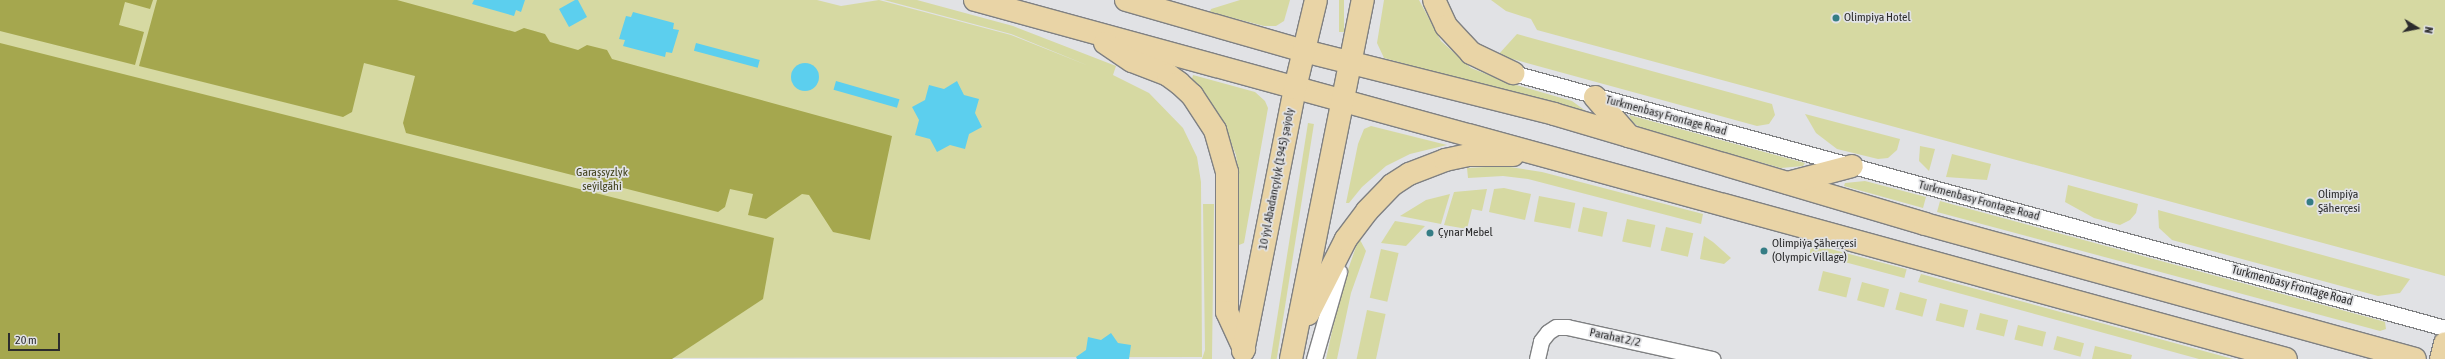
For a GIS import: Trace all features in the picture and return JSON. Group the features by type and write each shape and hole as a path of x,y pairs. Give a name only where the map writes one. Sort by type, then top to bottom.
{"main road":[{"path":"975,0 2286,359"},
{"path":"1126,0 1304,51 1554,114 1925,224 2415,359"},
{"name":"10 ýyl Abadançylyk (1945) şaýoly","path":"1243,354 1295,88 1316,0"},
{"path":"1294,352 1363,0"},
{"path":"1434,0 1446,26 1471,53 1513,73"},
{"path":"1089,32 1132,61 1168,75 1180,83 1192,95 1215,130 1227,172 1227,312 1243,354"},
{"path":"1595,97 1629,136"},
{"path":"1294,352 1332,263 1359,221 1392,185 1409,174 1445,160 1487,155 1545,156"},
{"path":"1788,183 1852,166"},
{"path":"2441,359 2445,343"}],"street":[{"name":"Turkmenbasy Frontage Road","path":"1513,73 1595,97 2445,328"},
{"path":"1314,359 1332,290 1359,221"},
{"name":"Parahat 2/2","path":"1537,359 1541,341 1548,332 1556,327 1566,327 1713,359"}],"green space":[{"name":"Garaşsyzlyk seýilgähi","path":"0,0 817,0 841,6 879,0 1011,35 1089,66 1011,34 884,0 917,0 1013,26 1116,66 1113,75 1149,93 1183,128 1197,157 1201,182 1202,357 0,359"},
{"path":"0,0 153,0 150,9 125,2 119,25 144,32 135,65 0,31"},
{"path":"157,0 397,0 515,32 524,28 545,34 550,42 578,50 587,45 607,50 612,59 892,136 870,240 833,232 809,195 802,194 766,219 748,215 753,194 730,189 725,207 718,212 406,133 403,123 415,76 364,63 352,112 343,117 139,66"},
{"path":"1240,0 1290,0 1284,21 1276,26 1264,26 1210,12 1211,9"},
{"path":"1339,0 1344,0 1344,32 1339,32"},
{"path":"1384,0 1419,0 1441,41 1471,68 1509,83 1572,101 1594,117 1384,58 1377,43"},
{"name":"Olimpiýa Şäherçesi","path":"1491,0 2445,0 2445,276 1537,30 1531,19 1506,11"},
{"path":"1517,34 1772,104 1775,115 1769,124 1757,126 1498,55"},
{"path":"0,43 774,238 763,299 672,359 0,359"},
{"path":"1193,75 1255,92 1265,101 1268,108 1244,243 1239,245 1239,178 1236,155 1222,120 1192,79"},
{"path":"1805,114 1900,139 1897,150 1888,158 1878,159 1837,149 1816,133"},
{"path":"1629,115 1805,163 1803,166 1781,168 1644,130 1632,122"},
{"path":"1308,123 1314,124 1277,359 1271,359"},
{"path":"1371,126 1447,145 1410,154 1386,166 1362,187 1349,203 1346,203 1358,144 1364,129"},
{"path":"1920,146 1935,149 1929,171 1919,161"},
{"path":"1952,154 1991,164 1987,180 1946,177"},
{"path":"1504,166 1542,172 1703,214 1701,224 1528,179 1503,176 1468,178 1467,168"},
{"path":"1865,181 1926,197 1923,208 1844,186 1845,183"},
{"path":"2068,185 2138,204 2136,213 2130,220 2120,225 2094,218 2065,202"},
{"path":"1504,188 1531,194 1525,220 1489,212 1494,189"},
{"path":"1487,189 1482,211 1472,209 1467,229 1444,225 1454,192"},
{"path":"1450,194 1441,224 1400,216 1426,200"},
{"path":"1539,196 1575,203 1570,229 1534,222"},
{"path":"1940,201 2382,321 2385,322 2386,329 2380,331 1937,212"},
{"path":"1203,204 1214,204 1212,359 1202,359 1205,350"},
{"path":"1583,207 1607,212 1602,237 1578,231"},
{"path":"2158,210 2410,279 2400,293 2378,296 2172,240 2159,228"},
{"path":"1627,219 1655,225 1651,248 1622,241"},
{"path":"1395,221 1425,226 1406,246 1381,243"},
{"path":"1666,227 1693,233 1688,257 1661,250"},
{"path":"1704,236 1731,258 1724,264 1700,259"},
{"path":"1359,238 1366,251 1351,293 1337,359 1326,359 1341,290"},
{"path":"1812,244 1907,269 1904,278 1810,253"},
{"path":"1381,249 1399,253 1387,302 1370,298"},
{"path":"1823,271 1851,278 1846,297 1818,290"},
{"path":"1921,274 2233,359 2199,359 1918,282"},
{"path":"1862,282 1889,289 1884,308 1857,300"},
{"path":"1900,292 1927,299 1922,317 1895,309"},
{"path":"1940,303 1968,310 1964,327 1936,320"},
{"path":"1367,310 1386,314 1376,359 1357,359"},
{"path":"1980,313 2008,320 2004,337 1976,329"},
{"path":"2018,325 2046,332 2043,347 2014,340"},
{"path":"2057,336 2084,343 2080,357 2053,350"},
{"path":"2095,346 2132,355 2131,359 2092,359"}],"water":[{"path":"474,0 525,0 521,12 516,10 514,16 472,4"},
{"path":"575,0 578,0 587,17 569,27 559,9"},
{"path":"633,12 674,23 673,29 679,30 672,53 666,52 665,57 623,46 625,40 619,39 626,16 631,17"},
{"path":"696,43 760,60 758,68 694,51"},
{"path":"805,63 815,67 819,77 815,87 805,91 795,87 791,77 795,67"},
{"path":"836,81 899,99 897,108 834,90"},
{"path":"957,81 964,95 979,99 975,113 982,127 969,134 965,149 950,145 937,152 930,139 915,135 919,120 912,107 925,100 929,85 944,89"},
{"path":"1111,333 1118,343 1131,345 1129,359 1077,359 1076,357 1086,350 1088,337 1101,340"}],"place":[{"name":"Olimpiya Hotel","path":"1836,18"},
{"name":"Olimpiýa Şäherçesi","path":"2310,202"},
{"name":"Çynar Mebel","path":"1430,233"},
{"name":"Olimpiýa Şäherçesi (Olympic Village)","path":"1764,251"}]}
